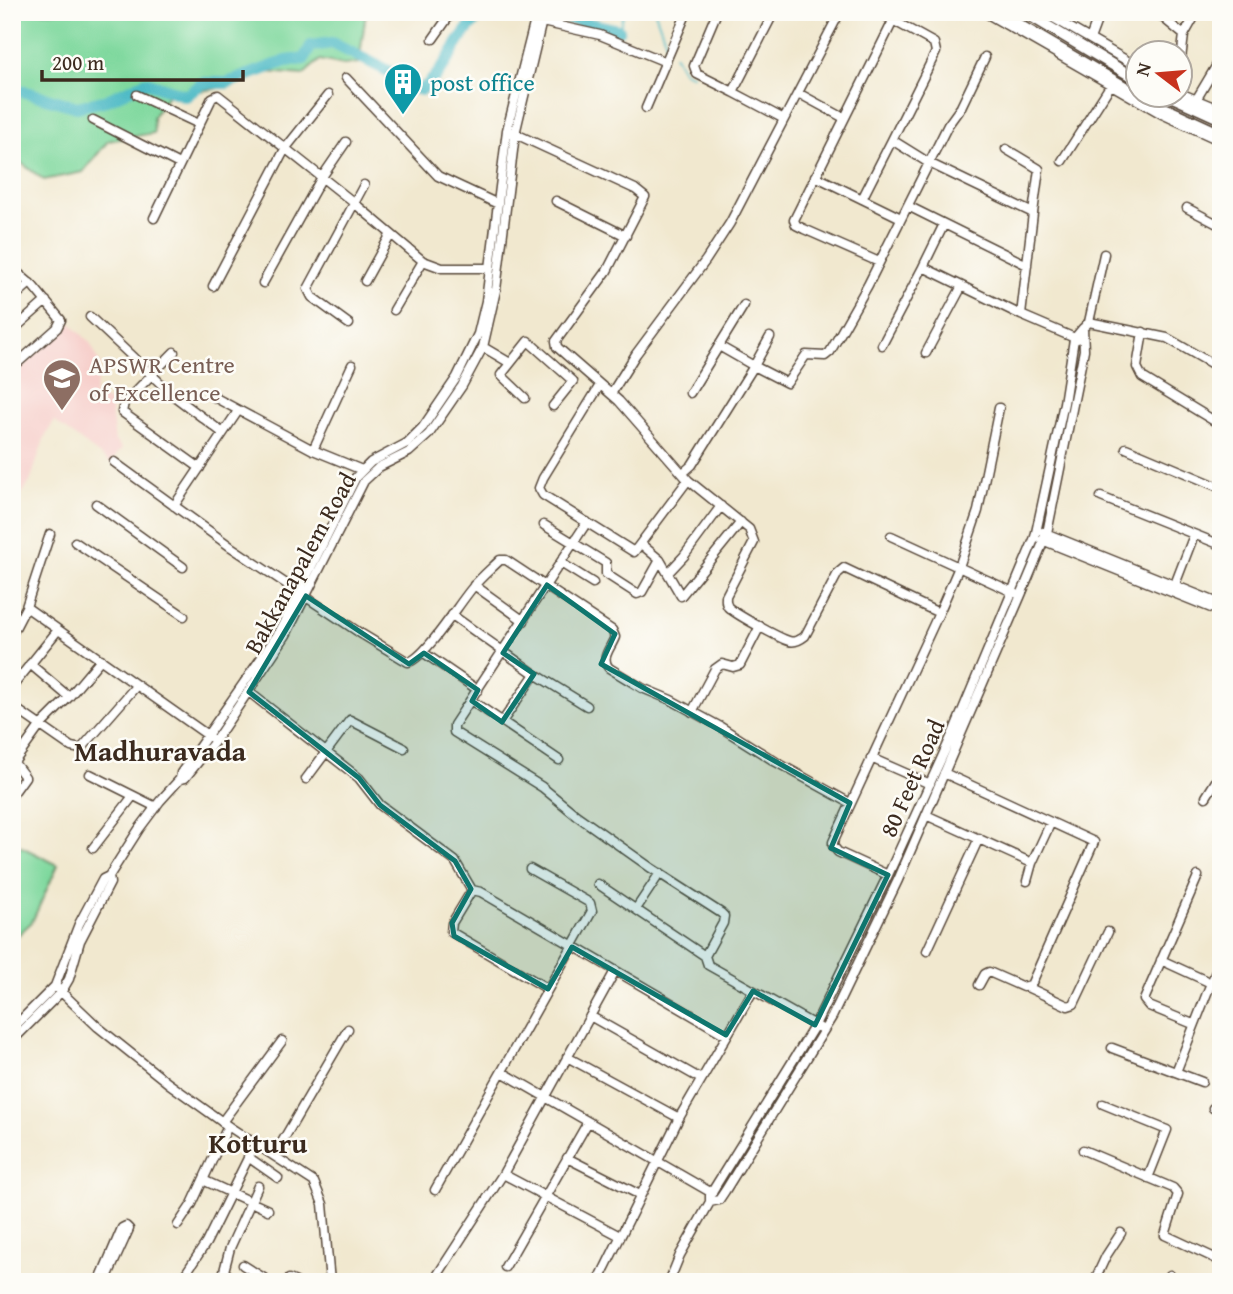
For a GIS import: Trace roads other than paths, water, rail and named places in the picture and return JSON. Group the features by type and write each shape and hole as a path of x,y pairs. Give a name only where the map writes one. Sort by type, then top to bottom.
{"main road":[{"path":"998,12 1149,101 1221,134"},
{"path":"1024,12 1124,71"},
{"path":"1194,107 1221,120"}],"street":[{"path":"433,39 452,12"},
{"path":"646,108 687,12"},
{"path":"717,12 694,66 697,74 784,119"},
{"path":"733,92 773,15 762,12"},
{"path":"611,394 636,354 730,223 840,12"},
{"path":"862,199 936,52 934,43 878,12"},
{"path":"984,12 1110,86 1221,141"},
{"path":"1090,39 1100,12"},
{"path":"1156,12 1184,35"},
{"path":"1184,38 1197,12"},
{"path":"1049,14 1124,58"},
{"path":"26,607 212,739 302,593 349,487 362,470 415,436 468,358 478,334 486,301 498,204 511,132 541,16 600,35 666,62"},
{"path":"879,262 796,225 794,220 893,20"},
{"path":"719,346 787,383 806,355 825,356 830,352 985,57"},
{"path":"1221,58 1195,100 1221,110"},
{"path":"346,78 445,181 498,204"},
{"path":"1062,161 1110,86"},
{"path":"798,93 844,118"},
{"path":"137,95 199,124"},
{"path":"153,218 215,95 322,177 423,261 442,268 490,268"},
{"path":"213,286 285,149 328,95"},
{"path":"93,120 179,164"},
{"path":"511,132 642,194 644,201 607,271 556,341 557,346 611,394 685,476 749,529 754,542 726,596 725,601 729,608 788,641 800,640 805,636 838,573 844,568 939,613"},
{"name":"Bakkanapalem Road","path":"59,988 79,924 103,879 109,876 156,807 180,779 185,778 249,692 294,621 302,593 364,481 379,467 408,452 429,434 462,386 482,347 496,290 511,132"},
{"path":"892,140 929,163 1034,213"},
{"path":"262,283 322,177 346,142"},
{"path":"1006,149 1039,170 1021,315"},
{"path":"815,176 901,218"},
{"path":"349,324 312,297 308,289 364,185"},
{"path":"556,201 626,236"},
{"path":"908,206 1027,265"},
{"path":"1187,208 1221,226"},
{"path":"882,345 944,224"},
{"path":"365,281 389,232"},
{"path":"669,1282 680,1255 710,1202 719,1200 725,1191 824,1030 898,880 944,773 1041,535 1079,340 1086,325 1104,254"},
{"path":"394,310 423,261"},
{"path":"923,267 1079,340"},
{"path":"12,268 30,283 60,316 61,323 12,368"},
{"path":"12,299 30,283"},
{"path":"926,353 962,286"},
{"path":"12,331 46,301"},
{"path":"690,393 744,305"},
{"path":"90,317 174,396 223,433"},
{"path":"1086,325 1143,332 1176,342 1221,369"},
{"path":"1143,332 1138,367 1142,377 1221,425"},
{"path":"600,384 542,478 539,488 543,495 634,552 692,465 770,337"},
{"path":"525,398 500,375 528,341 573,381 553,406"},
{"path":"482,347 510,363"},
{"path":"174,352 124,403 122,412 200,468"},
{"path":"313,450 352,365"},
{"path":"214,397 313,450 362,470"},
{"path":"888,875 834,849 833,842 959,567 978,511 999,408"},
{"path":"174,506 238,411"},
{"path":"1126,448 1221,488"},
{"path":"114,462 231,547 404,660 412,661 424,653 474,586 500,560 506,560 547,585 615,634 605,657 609,668 642,688 692,712 850,803"},
{"path":"1101,497 1221,545"},
{"path":"96,504 183,567"},
{"path":"668,573 722,506"},
{"path":"587,522 453,729 457,735 542,787 576,815 724,916 723,923 705,956"},
{"path":"641,544 660,560 679,594 684,595 741,522"},
{"path":"544,525 606,564 606,574 637,594 642,592 660,560"},
{"path":"12,634 26,607 50,534"},
{"path":"1041,535 1174,589 1221,612"},
{"path":"1174,589 1194,535"},
{"path":"891,536 1017,594"},
{"path":"75,542 184,616"},
{"path":"561,563 593,583"},
{"path":"474,586 524,621"},
{"path":"1174,589 1221,604"},
{"name":"80 Feet Road","path":"710,1202 712,1193 816,1025 1017,594"},
{"path":"452,615 503,653 587,706"},
{"path":"692,712 715,669 722,664 733,667 740,664 760,626"},
{"path":"12,687 58,630"},
{"path":"424,653 478,690"},
{"path":"12,795 25,777 13,762 40,726 101,659"},
{"path":"30,664 69,697"},
{"path":"502,722 535,674"},
{"path":"12,706 78,750 84,748 137,685"},
{"path":"249,692 365,784 380,805 455,862 472,890 481,892 726,1035"},
{"path":"472,701 559,761"},
{"path":"306,779 350,720 404,748"},
{"path":"871,758 930,784"},
{"path":"944,773 1094,842 1034,980 1027,987"},
{"path":"1206,797 1221,773"},
{"path":"90,774 156,807"},
{"path":"93,848 133,796"},
{"path":"926,815 1032,863"},
{"path":"1027,881 1032,863 1051,822"},
{"path":"927,951 979,838"},
{"path":"435,1190 592,911 592,905 530,869"},
{"path":"636,909 660,873"},
{"path":"1194,1024 1145,1002 1198,876"},
{"path":"598,884 705,956 708,965 824,1030"},
{"path":"472,890 452,923 451,932 548,989"},
{"path":"979,985 989,972 1068,1006 1074,1004 1108,932"},
{"path":"1161,960 1211,983"},
{"path":"1176,1072 1211,983 1218,975 1221,961"},
{"path":"433,1282 503,1174 615,971"},
{"path":"12,1029 59,988"},
{"path":"12,1041 59,988"},
{"path":"59,988 98,1027 168,1083 225,1124 307,1175 320,1192 330,1282"},
{"path":"598,1282 678,1118 753,991"},
{"path":"590,1016 701,1079"},
{"path":"275,1154 348,1029"},
{"path":"178,1225 189,1210 203,1180 225,1124 282,1041"},
{"path":"1112,1048 1202,1082"},
{"path":"568,1057 678,1118"},
{"path":"502,1072 712,1193"},
{"path":"1103,1104 1167,1130 1149,1178"},
{"path":"505,1267 588,1122"},
{"path":"186,1282 186,1273 206,1243 255,1143"},
{"path":"1083,1150 1174,1188 1178,1195 1165,1235 1221,1261"},
{"path":"248,1157 278,1178"},
{"path":"567,1158 640,1195"},
{"path":"503,1174 620,1236"},
{"path":"203,1180 268,1210"},
{"path":"235,1282 224,1271 228,1252 258,1186"},
{"path":"99,1282 122,1228 126,1226 129,1229 105,1282"},
{"path":"1094,1282 1121,1233"},
{"path":"243,1265 270,1282"},
{"path":"286,1282 289,1279 296,1282"}],"waterway":[{"path":"12,88 77,107 107,100 146,82 186,96 202,83 227,83 286,61 304,59 311,46 332,43 402,78 410,87 421,90 439,71 467,30 486,12"},
{"path":"539,12 619,30"},
{"path":"619,30 624,12"},
{"path":"655,12 668,48"},
{"path":"674,55 684,72 692,75"}],"place":[{"name":"post office","path":"403,116"},
{"name":"APSWR Centre of Excellence","path":"62,412"}],"district":[{"name":"Madhuravada","path":"160,750"},
{"name":"Kotturu","path":"258,1142"}]}
